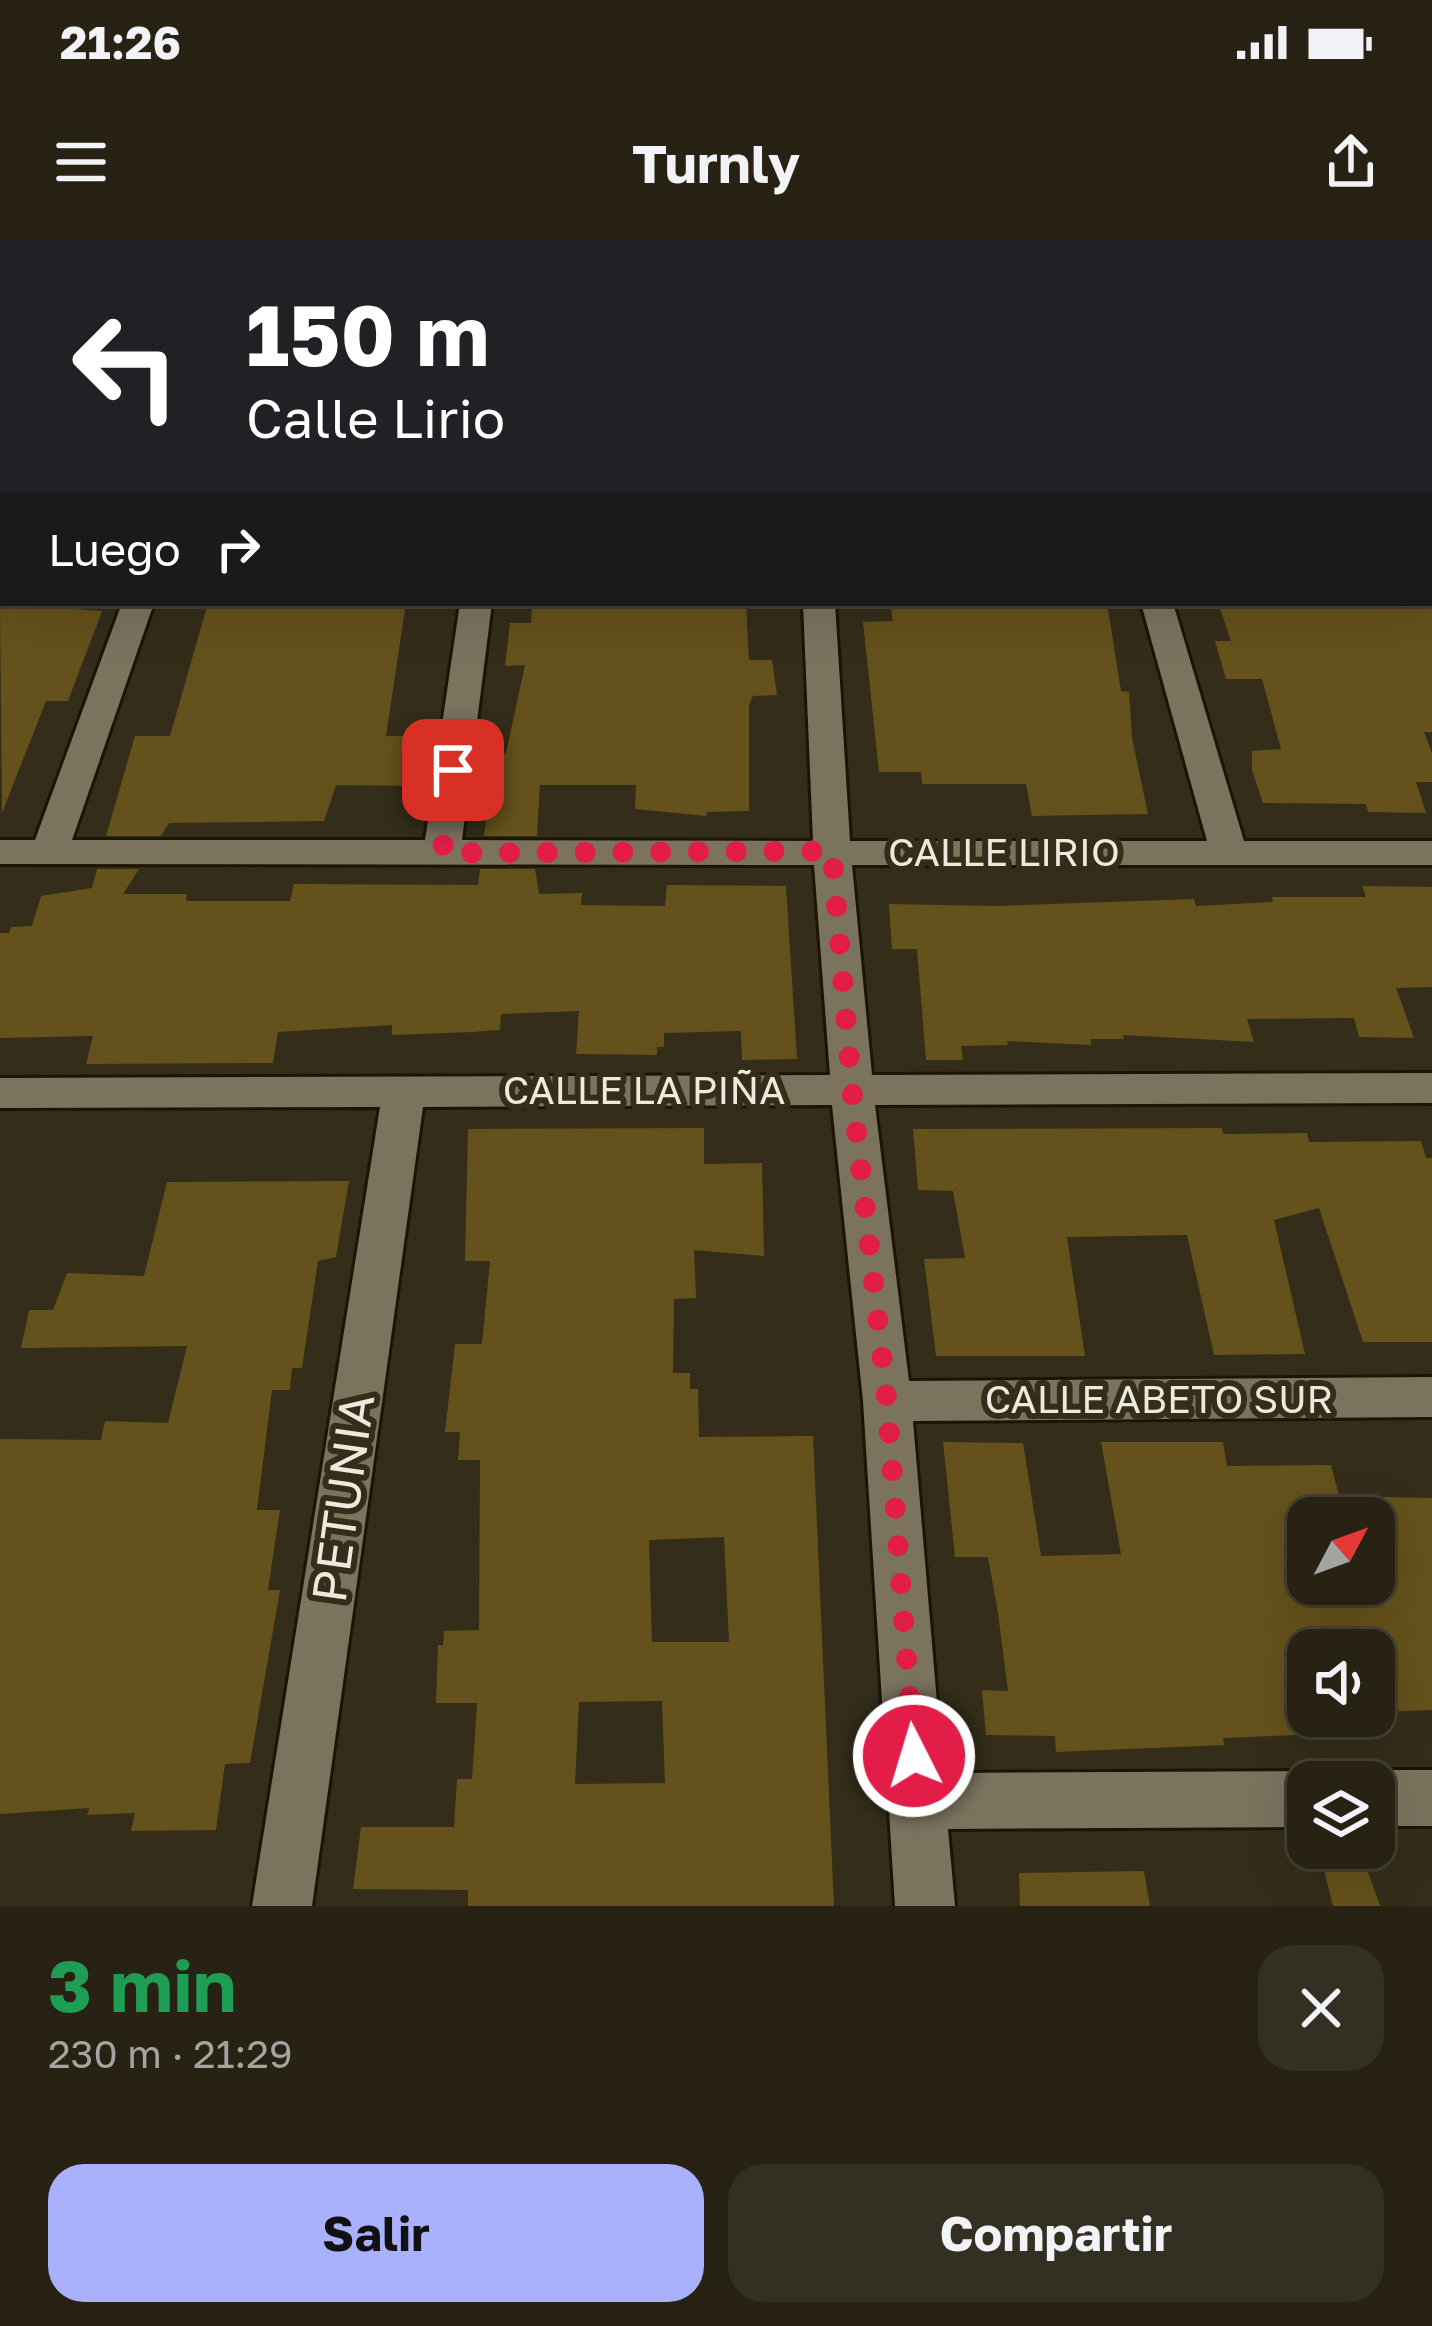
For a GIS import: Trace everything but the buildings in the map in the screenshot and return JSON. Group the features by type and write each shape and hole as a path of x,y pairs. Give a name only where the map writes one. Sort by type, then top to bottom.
{"street":[{"path":"49,852 137,606"},
{"path":"442,853 476,606"},
{"path":"819,606 832,851 852,1091 887,1401 925,1906"},
{"path":"1158,606 1229,853"},
{"name":"CALLE LIRIO","path":"0,852 1432,854"},
{"name":"CALLE LA PIÑA","path":"0,1093 1432,1088"},
{"name":"PETUNIA","path":"282,1906 404,1089"},
{"name":"CALLE ABETO SUR","path":"887,1401 1432,1397"},
{"path":"917,1801 1287,1798"},
{"path":"1395,1798 1432,1798"}],"route":[{"path":"453,770 442,853 832,851 852,1091 887,1401 914,1756"}]}
